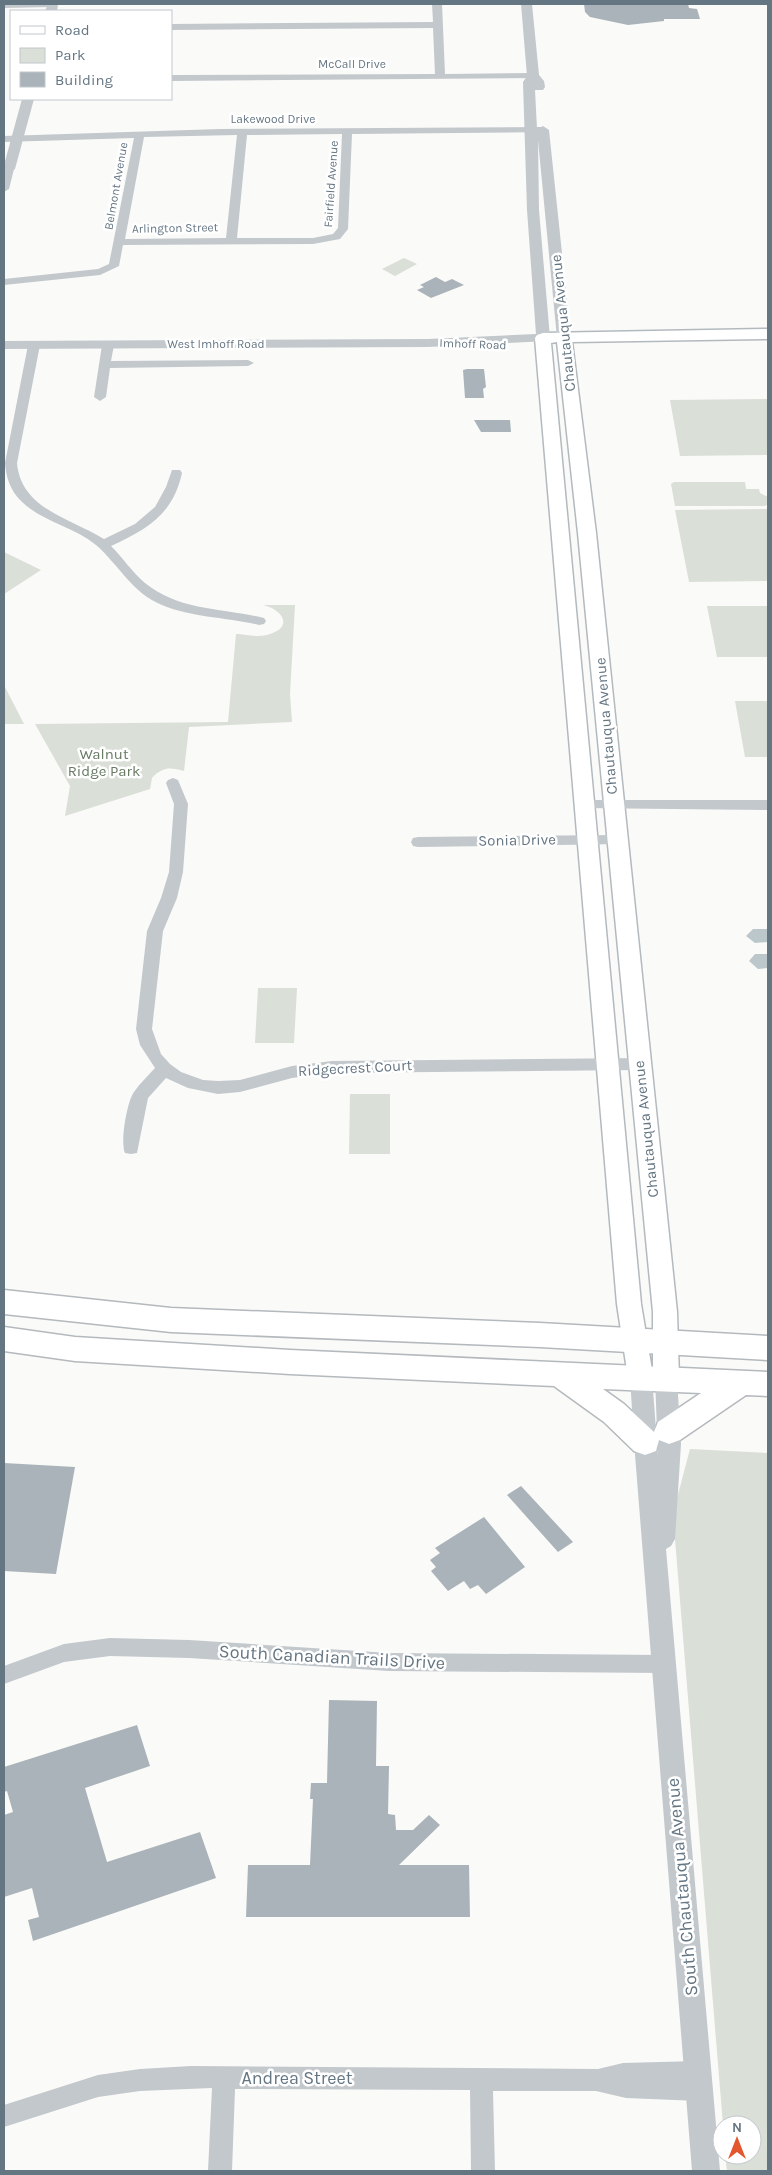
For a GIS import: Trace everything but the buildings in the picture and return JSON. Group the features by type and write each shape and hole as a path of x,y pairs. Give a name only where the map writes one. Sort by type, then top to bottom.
{"highway":[{"path":"4,1302 171,1320 768,1348"},
{"path":"4,1339 94,1350 290,1362 755,1383"},
{"path":"559,1374 614,1413 657,1437 755,1383"}],"main road":[{"name":"Imhoff Road","path":"564,342 768,334"},
{"name":"Imhoff Road","path":"544,342 768,346"},
{"name":"Chautauqua Avenue","path":"544,342 630,1304 635,1341 653,1378"},
{"name":"Chautauqua Avenue","path":"564,342 587,534 664,1302 666,1342 653,1378"}],"street":[{"path":"4,4 53,4"},
{"path":"437,4 440,76"},
{"name":"Chautauqua Avenue","path":"526,4 533,76 538,81 533,210 544,342"},
{"path":"172,27 438,26"},
{"name":"McCall Drive","path":"172,78 533,76"},
{"path":"4,189 9,169 10,139 28,100"},
{"name":"Chautauqua Avenue","path":"537,130 564,342"},
{"name":"Lakewood Drive","path":"10,139 242,132 537,130"},
{"name":"Fairfield Avenue","path":"336,237 343,229 347,131"},
{"path":"231,241 242,132"},
{"name":"Belmont Avenue","path":"120,242 139,136"},
{"name":"Arlington Street","path":"4,282 104,271 116,263 120,242 313,241 336,237"},
{"name":"Imhoff Road","path":"428,343 472,346 544,342"},
{"name":"West Imhoff Road","path":"4,345 428,343"},
{"path":"218,364 221,344"},
{"path":"34,345 13,454 12,477 15,484 30,502 102,544 135,582 151,594 167,602 197,611 240,615 259,621"},
{"path":"100,397 108,345"},
{"path":"104,365 248,364"},
{"path":"102,544 136,528 158,512 171,495 176,473"},
{"name":"Ridgecrest Court","path":"172,783 181,804 177,864 173,885 155,931 144,1029 155,1060 172,1075 190,1082 221,1087 247,1084 303,1069 332,1067 640,1064"},
{"path":"586,805 768,806"},
{"name":"Sonia Drive","path":"418,842 617,840"},
{"path":"132,1148 134,1120 140,1096 164,1069"},
{"name":"South Chautauqua Avenue","path":"653,1378 657,1437 658,1603 706,2171"},
{"name":"South Canadian Trails Drive","path":"4,1675 64,1653 110,1647 189,1649 398,1662 664,1664"},
{"name":"Andrea Street","path":"4,2116 73,2093 120,2082 191,2077 596,2080 626,2087 698,2081"},
{"path":"220,2171 224,2078"},
{"path":"480,2078 483,2171"}],"green space":[{"path":"404,258 417,264 395,276 382,269"},
{"path":"768,399 768,455 680,456 670,400"},
{"path":"674,482 745,482 746,489 759,489 760,493 768,497 768,504 765,506 675,506 671,484"},
{"path":"768,509 768,581 689,582 675,510"},
{"path":"4,552 41,570 4,594"},
{"name":"Walnut Ridge Park","path":"263,605 295,605 290,694 292,722 189,727 184,771 174,769 163,770 152,778 150,789 65,816 70,786 35,724 228,722 236,634 263,636 275,632 283,624 281,615 270,607"},
{"path":"707,606 768,606 768,657 717,657"},
{"path":"4,685 24,724 4,724"},
{"path":"735,701 768,701 768,757 745,757"},
{"path":"258,988 297,988 294,1043 255,1043"},
{"path":"350,1094 390,1094 390,1154 349,1154"},
{"path":"690,1449 768,1453 768,2171 727,2171 726,2165 762,2165 762,2115 722,2115 674,1527 676,1502"}],"shaded area":[{"path":"753,929 768,929 768,942 755,943 746,936"},
{"path":"755,954 768,954 768,968 758,969 749,961"}]}
